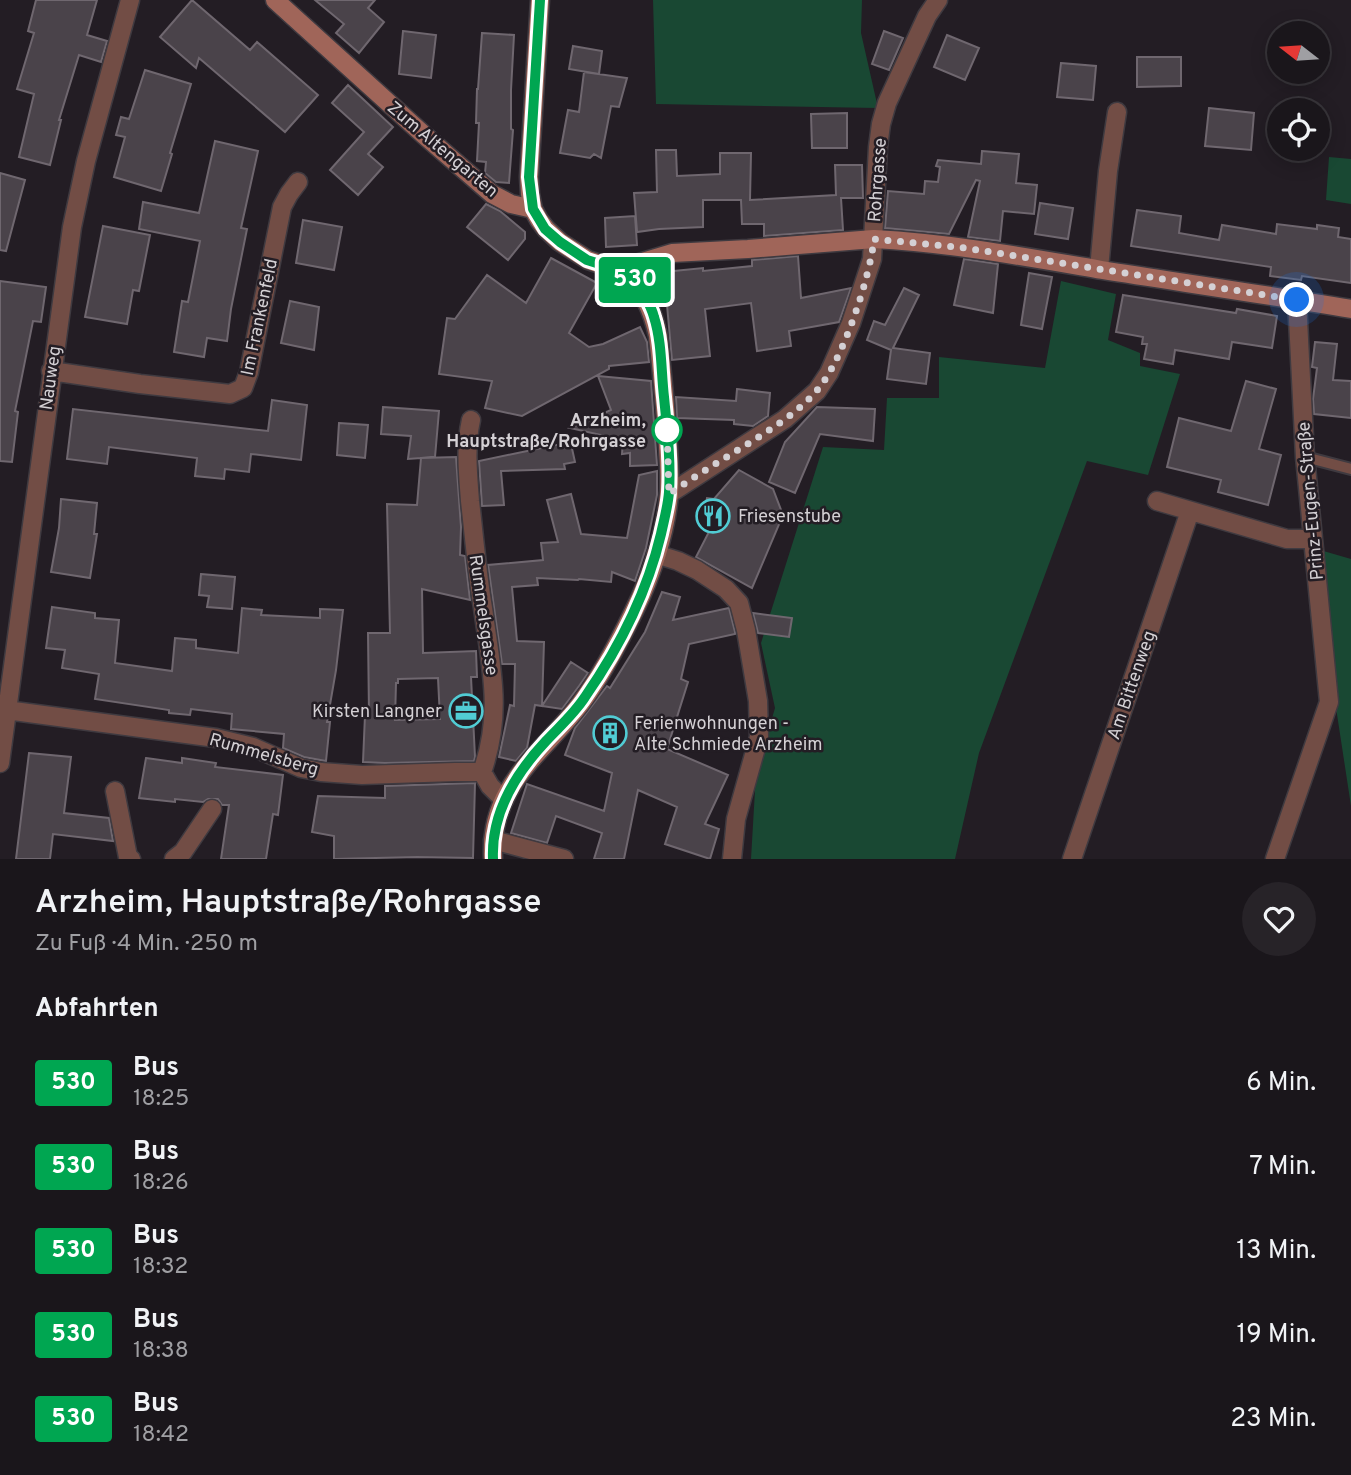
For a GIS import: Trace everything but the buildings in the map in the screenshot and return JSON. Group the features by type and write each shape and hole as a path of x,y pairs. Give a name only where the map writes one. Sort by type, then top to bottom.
{"street":[{"name":"Nauweg","path":"0,763 72,227 86,162 130,0"},
{"name":"Zum Altengarten","path":"275,0 492,194 511,204 533,209"},
{"path":"540,0 529,177 533,209 545,229 587,260 606,266 626,267 672,253 874,239 939,244 1351,309"},
{"name":"Rohrgasse","path":"669,494 785,419 817,391 829,373 851,323 872,259 878,146 887,103 927,16 938,0"},
{"path":"1099,269 1108,171 1117,113"},
{"name":"Im Frankenfeld","path":"51,371 230,394 243,388 249,372 282,206 298,182"},
{"path":"494,859 493,840 504,800 531,759 575,711 591,688 635,610 656,554 669,494 667,427 654,317 626,267"},
{"name":"Prinz-Eugen-Straße","path":"1275,859 1329,702 1300,385 1297,300"},
{"name":"Rummelsgasse","path":"471,420 467,435 467,462 495,708 491,745 482,772"},
{"path":"1157,501 1287,539 1313,539"},
{"name":"Am Bittenweg","path":"1072,859 1190,511"},
{"path":"656,554 678,561 726,589 739,603 747,630 758,701 760,737 736,819 732,859"},
{"name":"Rummelsberg","path":"6,710 216,738 253,747 301,768 321,772 362,775 482,772"},
{"path":"482,772 490,786 504,800"},
{"path":"115,791 128,857 131,859"},
{"path":"174,859 183,852 212,809"},
{"path":"493,840 564,859"}],"lane":[{"path":"1306,457 1351,469"}],"green space":[{"path":"653,0 862,0 861,33 878,108 656,104"},
{"path":"1330,157 1351,159 1351,204 1326,200"},
{"path":"1061,281 1116,294 1108,340 1140,353 1140,366 1180,374 1148,475 1087,461 979,753 955,859 751,859 756,773 775,708 761,643 823,447 884,450 887,398 939,398 939,357 1045,368"},
{"path":"1320,550 1351,559 1351,806 1331,675"}],"bus line":[{"name":"530","path":"493,859 494,832 504,800 531,759 583,700 635,610 656,554 669,494 667,427 658,336 648,302 626,267 606,266 587,260 545,229 533,209 529,177 540,0"}],"place":[{"name":"Arzheim, Hauptstraße/Rohrgasse","path":"667,430"},
{"name":"Friesenstube","path":"713,516"},
{"name":"Kirsten Langner","path":"466,711"},
{"name":"Ferienwohnungen - Alte Schmiede Arzheim","path":"610,733"}],"route":[{"path":"667,430 667,427 669,494 785,419 817,391 838,355 860,299 872,259 874,239 939,244 1297,300"}]}
